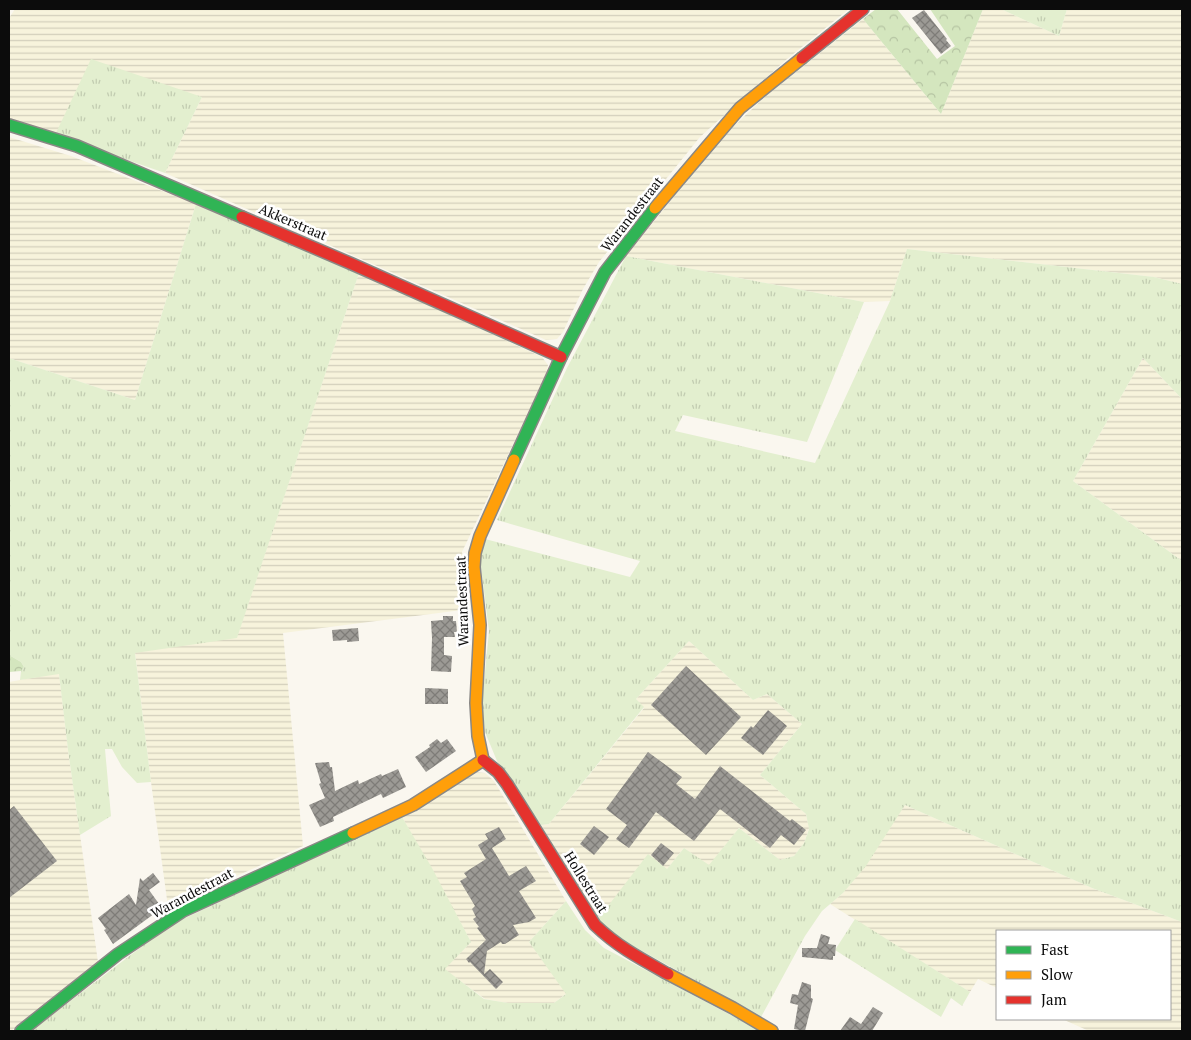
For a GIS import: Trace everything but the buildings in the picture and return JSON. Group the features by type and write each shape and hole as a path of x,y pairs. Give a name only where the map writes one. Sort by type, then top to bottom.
{"street":[{"name":"Warandestraat","path":"21,1031 118,954 184,911 413,805 483,760 478,736 476,703 480,625 474,552 561,357 605,272 651,212 740,108 863,9"},
{"name":"Akkerstraat","path":"9,125 76,146 352,264 561,357"},
{"name":"Hollestraat","path":"483,760 498,772 507,784 595,925 606,936 631,954 772,1031"}],"shaded area":[{"path":"15,9 849,9 787,59 700,137 599,262 583,289 563,332 557,339 546,340 165,173 202,97 55,135 9,121 9,18"},
{"path":"983,9 1001,9 1059,36 1067,9 1182,9 1182,284 1154,277 907,249 890,301 864,302 626,256 706,157 733,127 767,95 863,19 941,114"},
{"path":"9,137 71,156 196,204 135,400 9,358"},
{"path":"359,273 542,357 548,365 546,375 462,552 470,609 283,633 303,846 168,907 135,652 237,637"},
{"path":"1143,358 1182,399 1182,561 1073,481"},
{"path":"689,641 753,700 767,694 802,724 760,775 806,814 809,828 804,843 794,856 780,860 739,828 709,866 684,848 667,869 598,919 541,825 549,824 644,708 636,699"},
{"path":"59,673 98,962 9,1031 9,682"},
{"path":"477,772 485,773 494,781 566,901 529,942 567,993 554,1003 508,1003 485,999 444,969 471,942 402,817"},
{"path":"905,805 1092,888 1182,922 1182,1031 1089,1031 1064,1020 1171,1020 1171,930 996,930 996,988 978,979 970,992 830,904 843,893"}],"green space":[{"path":"876,9 897,9 937,59 955,46 930,9 983,9 941,114 863,19"},
{"path":"1001,9 1067,9 1059,36"},
{"path":"91,59 202,97 165,173 55,135"},
{"path":"196,204 359,273 237,638 135,653 151,782 137,783 122,767 112,749 105,749 111,816 80,835 59,674 20,680 21,671 24,667 21,662 9,655 9,358 135,400"},
{"path":"907,249 1154,277 1182,284 1182,399 1143,358 1073,481 1182,561 1182,922 1092,888 905,805 866,866 843,893 822,911 805,936 761,1017 615,936 598,919 648,854 667,869 684,848 709,865 739,828 780,860 794,856 804,843 809,829 806,814 760,775 802,724 767,694 753,700 689,641 636,699 644,707 549,824 541,825 497,761 485,732 482,703 489,631 480,559 485,539 630,577 640,561 497,520 567,368 626,256 864,302 807,442 683,415 675,431 815,463 890,301"},
{"path":"9,655 21,662 24,667 21,671 9,672"},
{"path":"402,817 432,868 471,942 445,969 484,999 508,1003 554,1003 566,994 529,942 566,901 585,930 604,948 761,1031 31,1031 170,925"},
{"path":"855,919 970,992 962,1006 951,998 941,1017 835,950"}],"traffic: fast":[{"path":"9,125 77,146 242,217"},
{"path":"514,460 561,357 605,272 655,208"},
{"path":"21,1031 118,954 183,911 353,833"}],"traffic: slow":[{"path":"655,208 740,108 802,58"},
{"path":"483,760 478,736 476,703 480,625 474,567 475,553 480,536 514,460"},
{"path":"353,833 413,805 483,760"},
{"path":"668,974 772,1031"}],"traffic: jam":[{"path":"802,58 863,9"},
{"path":"242,217 561,357"},
{"path":"483,760 498,772 507,784 595,925 621,946 668,974"}]}
